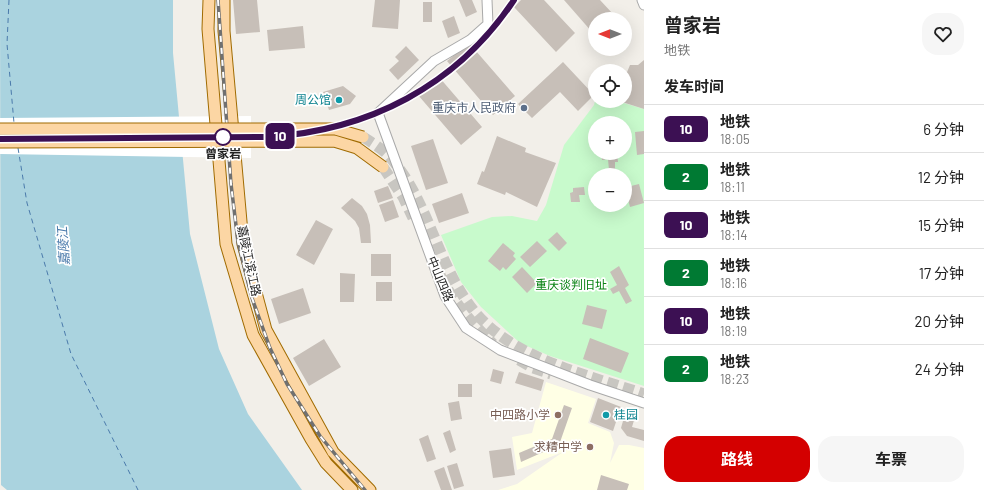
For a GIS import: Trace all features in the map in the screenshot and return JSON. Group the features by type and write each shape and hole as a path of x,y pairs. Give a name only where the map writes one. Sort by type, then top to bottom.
{"main road":[{"name":"嘉陵江滨江路","path":"209,0 208,29 226,244 253,335 326,463 352,490"},
{"name":"嘉陵江滨江路","path":"224,0 226,47 243,244 266,330 333,452 370,490"},
{"path":"0,129 335,129 363,137"},
{"path":"0,142 334,141 356,148 383,167"}],"street":[{"name":"中山四路","path":"487,0 488,24 470,40 434,61 378,113 445,296 466,328 500,350 590,385 644,403"},
{"path":"642,0 644,5"}],"shaded area":[{"path":"546,382 596,399 588,423 610,432 614,443 610,463 619,445 644,448 644,490 498,490 517,484 563,452 517,470 512,437 532,433"}],"green space":[{"name":"重庆谈判旧址","path":"632,105 644,109 644,386 550,356 520,343 481,307 461,282 441,235 492,217 512,216 537,221 546,205 564,145 592,108 632,108"}],"water":[{"name":"嘉陵江","path":"0,0 173,0 173,53 190,234 219,349 248,414 302,490 7,490 1,485"}],"pier":[{"path":"251,116 251,158 0,154 0,118"}],"building":[{"path":"233,0 257,0 260,32 236,34"},
{"path":"375,0 400,0 398,29 372,27"},
{"path":"459,0 472,0 477,12 466,17"},
{"path":"521,0 544,0 575,33 556,52 514,7"},
{"path":"564,0 600,0 611,12 588,12 588,27"},
{"path":"423,2 432,2 432,22 423,22"},
{"path":"454,16 460,33 448,38 442,21"},
{"path":"303,26 305,48 269,51 267,30"},
{"path":"469,43 515,96 493,115 447,61"},
{"path":"406,46 419,60 398,80 389,70 399,61 395,57"},
{"path":"644,60 644,109 632,105 632,65 638,65"},
{"path":"563,62 588,89 588,101 578,111 560,92 532,118 518,104"},
{"path":"439,77 482,127 461,145 418,95"},
{"name":"周公馆","path":"343,86 356,96 350,104 329,110 323,92"},
{"path":"644,131 644,154 637,155 635,132"},
{"path":"497,136 526,148 525,152 556,163 537,207 506,192 505,195 477,184 482,171 484,172"},
{"path":"433,139 448,183 426,190 411,146"},
{"path":"608,160 618,160 618,162 615,162 615,168 609,168"},
{"path":"639,184 644,203 632,206 632,186"},
{"path":"388,186 393,198 378,203 374,191"},
{"path":"584,187 585,195 579,195 580,202 571,202 570,193 573,192 573,188"},
{"path":"462,193 469,213 439,223 432,204"},
{"path":"352,198 362,206 367,214 370,225 371,243 361,243 359,228 355,221 341,208"},
{"path":"393,200 399,217 385,222 379,205"},
{"path":"316,220 333,229 314,265 296,255"},
{"path":"557,232 567,243 559,251 548,240"},
{"path":"537,241 547,251 530,267 520,257"},
{"path":"503,243 515,253 513,256 516,259 506,270 503,267 500,271 488,261"},
{"path":"371,254 391,254 391,276 371,276"},
{"path":"619,266 629,285 625,288 632,301 626,304 619,291 613,294 610,289 617,285 610,272"},
{"path":"522,267 537,283 527,293 512,277"},
{"path":"340,273 355,274 354,302 340,302"},
{"path":"376,282 392,282 392,301 376,301"},
{"path":"303,288 311,313 279,324 271,299"},
{"path":"587,305 607,310 602,329 582,324"},
{"path":"590,338 629,353 621,373 583,359"},
{"path":"324,339 341,367 309,386 293,358"},
{"path":"493,369 504,372 501,384 490,381"},
{"path":"519,372 544,380 541,391 515,383"},
{"path":"458,384 472,384 472,397 458,397"},
{"name":"桂园","path":"598,398 621,407 613,431 590,422"},
{"path":"459,401 462,419 451,421 448,403"},
{"path":"564,405 572,408 559,445 521,462 519,453 552,439"},
{"path":"625,414 635,417 632,427 644,430 644,441 627,436 621,428"},
{"path":"450,430 456,450 450,453 443,433"},
{"path":"428,435 436,459 427,462 419,439"},
{"path":"511,448 515,475 493,478 489,451"},
{"path":"457,463 464,486 454,489 447,466"},
{"path":"444,467 452,490 441,490 434,471"},
{"path":"601,475 629,484 627,490 597,490"}],"ferry route":[{"path":"9,0 7,44 14,123"},
{"path":"18,148 27,203 71,354 138,490"}],"tunnel":[{"path":"363,137 385,152 402,172 423,211 450,273 461,293 474,311 490,328 509,342 553,363 644,394"},
{"path":"383,167 403,197 413,218"},
{"path":"440,275 445,285 464,312 493,344"},
{"path":"519,360 533,368 551,374"}],"railway":[{"path":"218,0 231,184 238,242 252,298 270,348 287,384 320,436 365,490"},
{"path":"0,133 267,131 312,127"}],"metro line":[{"name":"10","path":"0,139 267,137 285,136 346,125 391,108 410,98 443,76 483,40 514,0"}],"place":[{"name":"周公馆","path":"339,100"},
{"name":"重庆市人民政府","path":"524,108"},
{"name":"曾家岩","path":"223,137"},
{"name":"中四路小学","path":"558,415"},
{"name":"桂园","path":"606,415"},
{"name":"求精中学","path":"590,447"}]}
